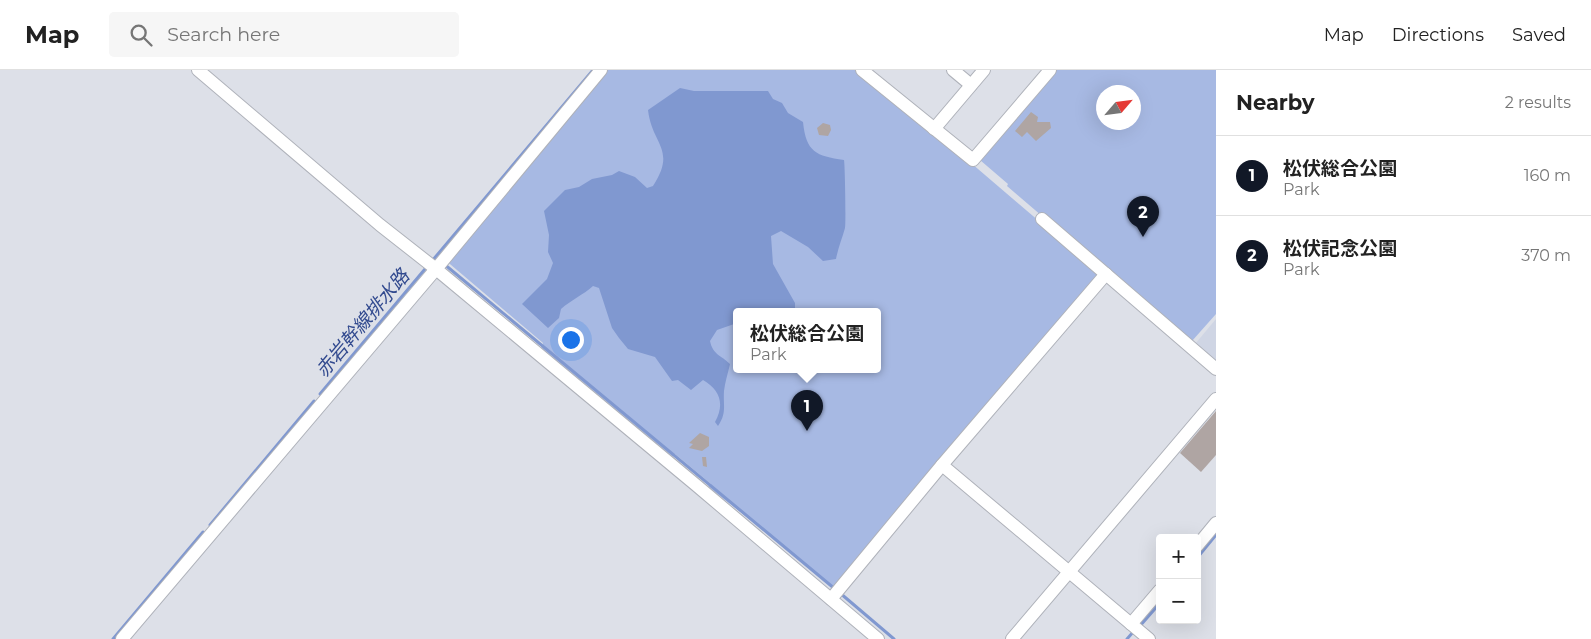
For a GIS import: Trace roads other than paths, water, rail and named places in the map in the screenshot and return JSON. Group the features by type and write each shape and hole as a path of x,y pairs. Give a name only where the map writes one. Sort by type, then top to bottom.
{"street":[{"path":"198,70 380,225 436,269 878,639"},
{"path":"122,639 436,269 601,70"},
{"path":"862,70 974,160 1050,70"},
{"path":"953,70 971,86"},
{"path":"934,129 984,70"},
{"path":"1042,219 1216,369"},
{"path":"831,599 942,465 1106,274"},
{"path":"1012,639 1216,399"},
{"path":"942,465 1068,573 1149,639"},
{"path":"1201,541 1216,523"},
{"path":"1131,624 1156,595"}],"waterway":[{"path":"432,261 593,70"},
{"path":"444,264 835,589"},
{"name":"赤岩幹線排水路","path":"320,394 425,269"},
{"name":"赤岩幹線排水路","path":"210,525 314,401"},
{"name":"赤岩幹線排水路","path":"113,639 203,532"},
{"path":"1201,553 1216,535"},
{"path":"840,593 894,639"},
{"path":"1139,627 1156,608"},
{"path":"1127,639 1134,631"}],"place":[{"name":"松伏記念公園","path":"1143,237"},
{"name":"松伏総合公園","path":"807,431"}]}
